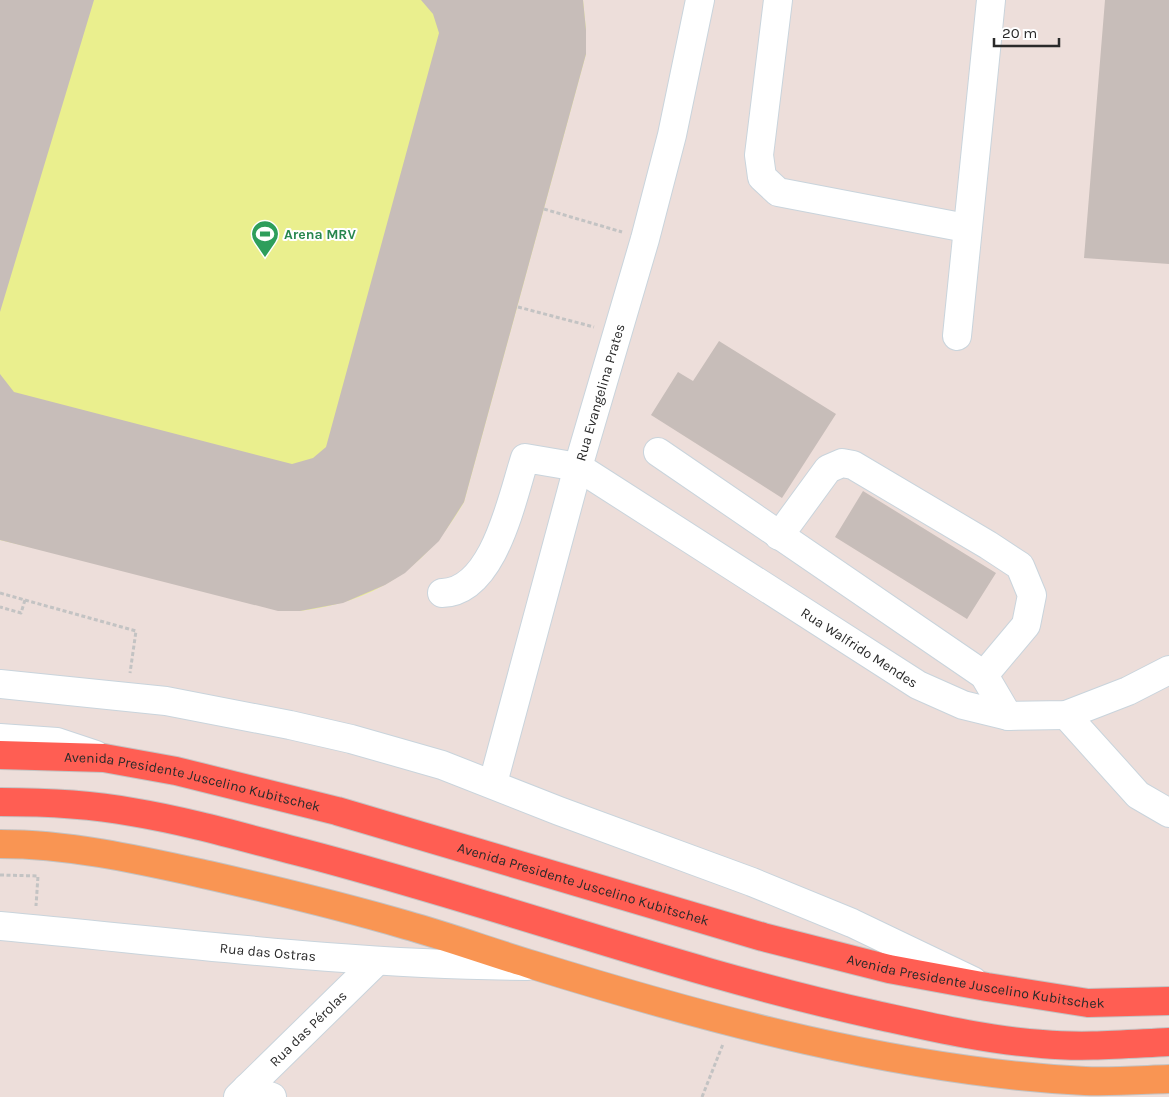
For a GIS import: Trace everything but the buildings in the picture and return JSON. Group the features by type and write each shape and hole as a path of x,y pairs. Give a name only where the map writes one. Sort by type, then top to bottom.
{"highway":[{"name":"Avenida Presidente Juscelino Kubitschek","path":"0,754 104,758 176,771 337,811 763,937 889,969 986,987 1088,1002 1169,1001"},
{"path":"0,802 90,806 134,812 196,826 356,867 747,983 840,1007 971,1035 1044,1045 1098,1046 1169,1042"}],"main road":[{"path":"0,844 61,847 103,853 224,879 406,925 535,966 732,1021 852,1049 957,1069 1086,1081 1169,1079"}],"street":[{"name":"Rua Evangelina Prates","path":"492,784 578,467 645,239 672,135 700,0"},
{"path":"778,0 759,155 762,177 778,192 966,228"},
{"path":"957,336 966,228 990,0"},
{"path":"658,452 984,674 1008,716"},
{"path":"442,593 452,593 464,588 475,579 488,560 501,532 525,458 578,467"},
{"path":"779,536 828,470 842,463 853,465 988,544 1020,566 1032,595 1026,625 984,674"},
{"name":"Rua Walfrido Mendes","path":"578,467 918,685 963,705 1008,716 1066,715 1128,691 1169,670"},
{"path":"0,684 127,696 252,718 351,739 442,765 567,814 752,882 852,922 986,987"},
{"path":"1066,715 1138,795 1169,813"},
{"path":"0,738 57,742 104,758"},
{"name":"Rua das Ostras","path":"0,926 377,961 462,966 535,966"},
{"name":"Rua das Pérolas","path":"252,1094 377,961"}],"path":[{"path":"544,209 645,239"},
{"path":"518,307 617,334"},
{"path":"0,593 136,631 127,696"},
{"path":"0,607 21,613 25,600"},
{"path":"0,875 38,876 34,929"},
{"path":"702,1097 732,1021"}],"green space":[{"name":"Arena MRV","path":"0,0 583,0 586,54 464,502 433,546 396,578 375,590 352,599 300,611 0,540"}],"place":[{"name":"Arena MRV","path":"265,258"}]}
